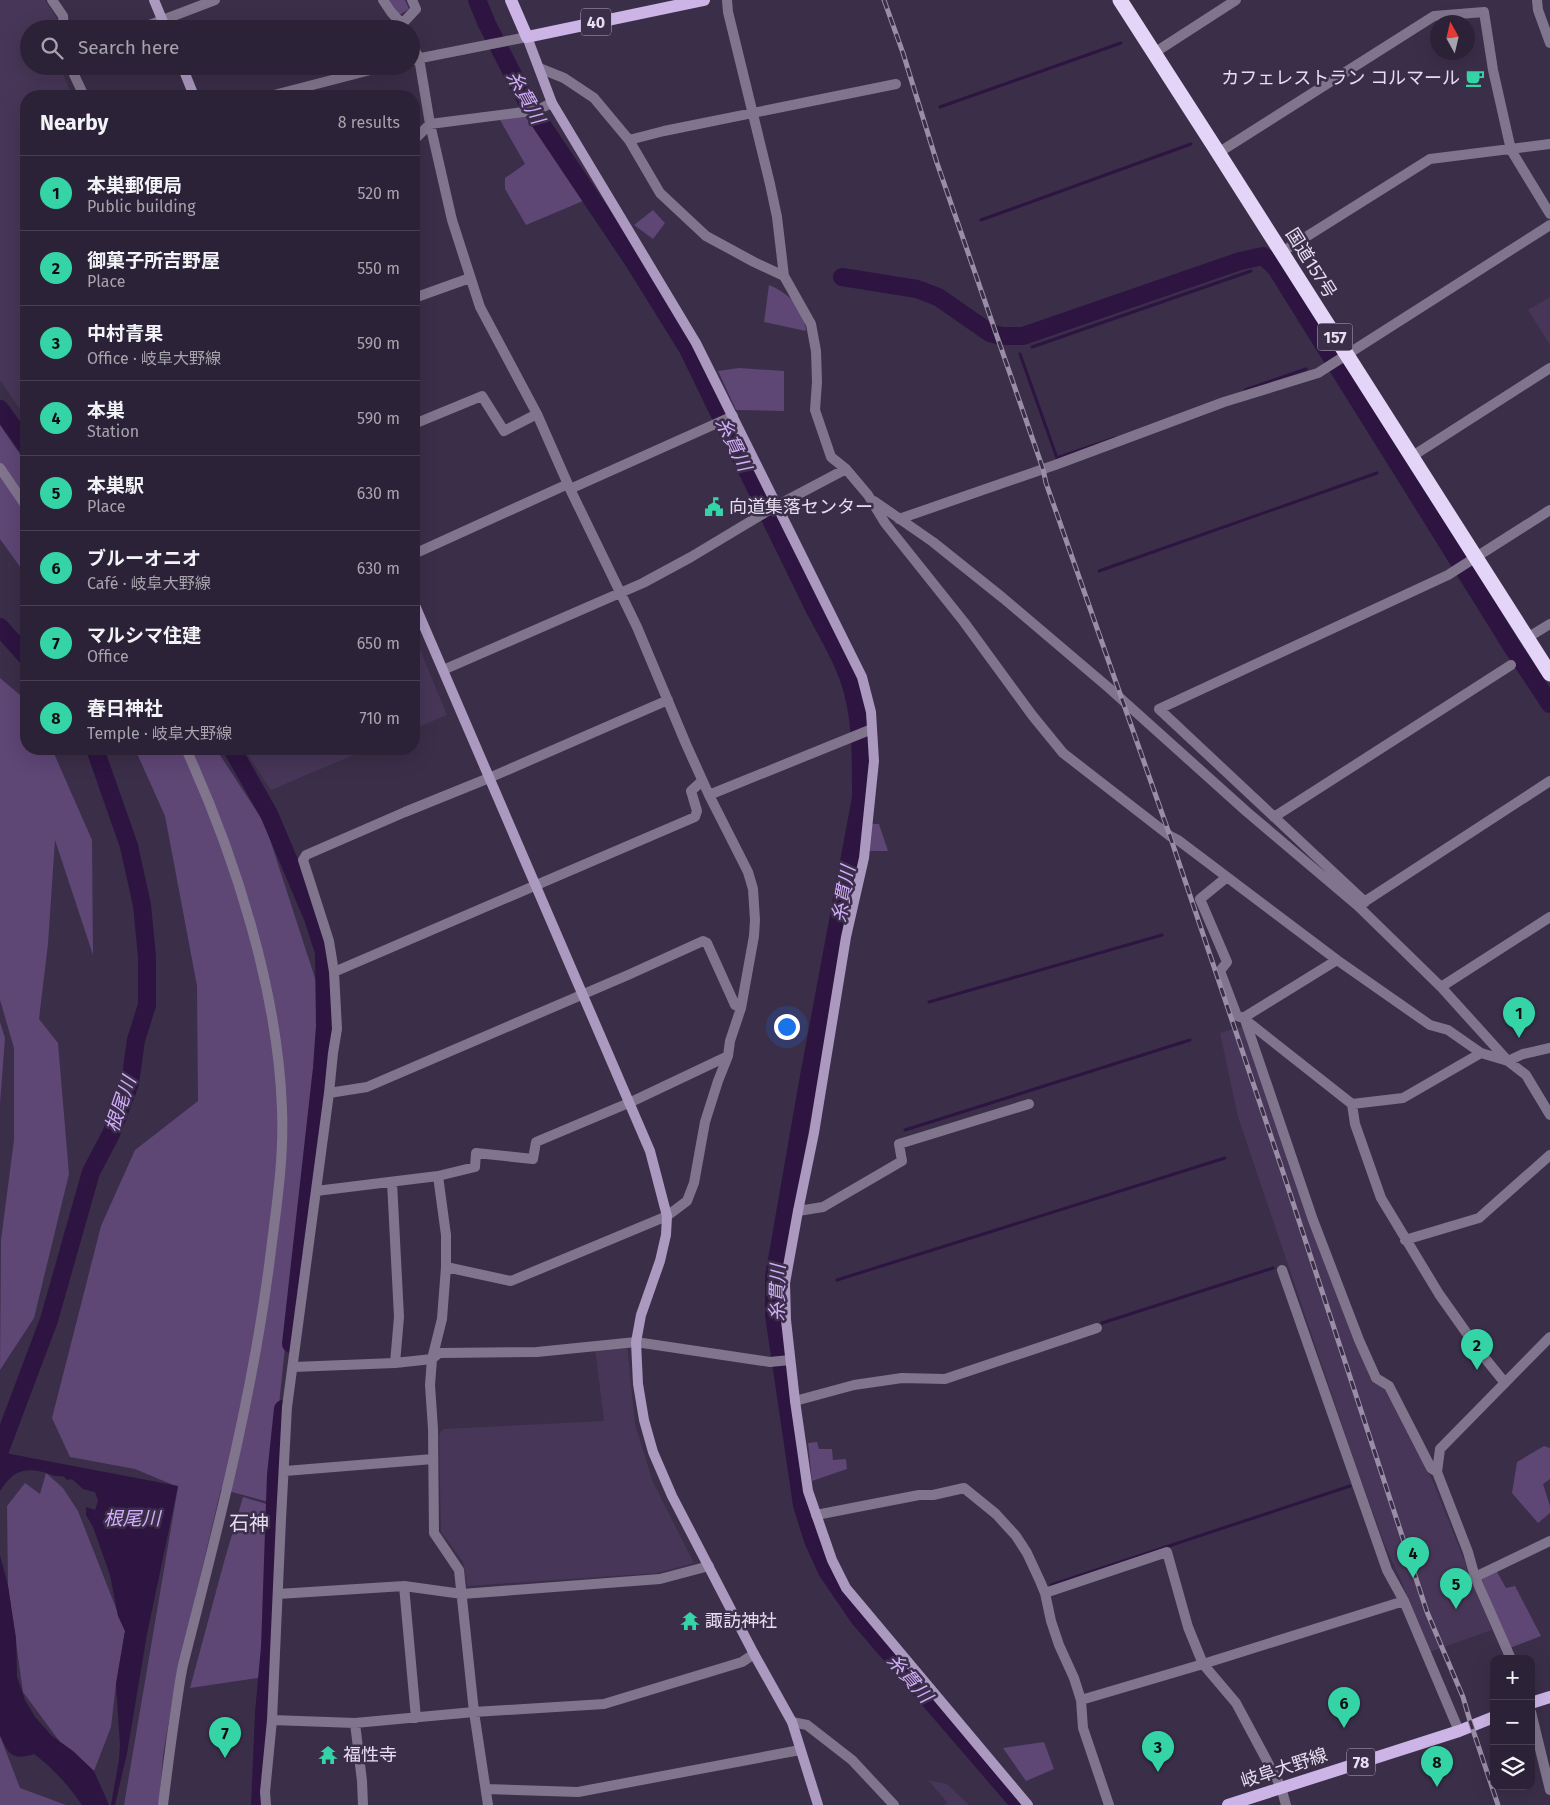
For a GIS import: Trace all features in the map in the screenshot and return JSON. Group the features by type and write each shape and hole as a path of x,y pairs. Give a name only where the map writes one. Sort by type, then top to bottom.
{"highway":[{"name":"国道157号","path":"1120,0 1282,252 1343,356 1411,457 1550,674"}],"main road":[{"path":"510,0 527,37"},
{"name":"40","path":"527,37 704,0"},
{"path":"1535,1702 1550,1697"},
{"name":"岐阜大野線","path":"1228,1805 1459,1731 1490,1719"}],"street":[{"path":"52,0 63,16 63,20"},
{"path":"154,0 162,20"},
{"path":"172,20 215,0"},
{"path":"382,0 398,20"},
{"path":"408,20 416,9 412,0"},
{"path":"727,0 728,12 777,217 785,277 811,324 816,351 818,382 815,410 831,457 846,469 868,495 885,522 964,622 1032,715 1063,753 1116,796 1337,960 1430,1025 1448,1030 1481,1053 1508,1061 1523,1054 1550,1048"},
{"path":"1154,53 1236,0"},
{"path":"1537,0 1538,10 1549,40"},
{"path":"1218,153 1434,16 1484,12 1511,150 1550,214"},
{"path":"420,58 527,37 552,104 680,314 726,420 862,677 870,704 864,732 874,761 864,858 846,937 814,1133 785,1283 786,1320 783,1361 795,1401 808,1491 832,1560 846,1588 1028,1805"},
{"path":"539,68 564,78 594,98 629,140 660,193 706,236 785,277"},
{"path":"74,75 81,90"},
{"path":"186,75 192,90"},
{"path":"293,90 351,75"},
{"path":"419,75 452,220 480,307 537,414 621,594 702,782 748,872 753,889 755,920 754,936 741,1008 730,1041 728,1056 718,1080 705,1122 694,1184 687,1201 667,1216 511,1281 446,1266"},
{"path":"629,140 752,112 896,84"},
{"path":"420,134 430,124 523,112 552,104"},
{"path":"1282,252 1430,159 1550,144"},
{"path":"899,519 1055,466 1224,402 1318,372 1550,225"},
{"path":"420,296 470,278"},
{"path":"1411,457 1550,368"},
{"path":"420,422 482,396 504,431 537,414"},
{"path":"420,551 726,420"},
{"path":"0,468 20,497"},
{"path":"443,670 621,594 691,557 774,508 846,469"},
{"path":"868,495 933,542 1109,688 1361,904"},
{"path":"1550,510 1448,575 1159,708 1274,817 1441,987 1508,1061 1526,1075 1550,1115"},
{"path":"420,617 650,1151 667,1216 666,1235 660,1261 641,1315 636,1342 638,1384 644,1420 653,1452 672,1496 754,1654 792,1722 818,1805"},
{"path":"1527,638 1550,624"},
{"path":"1274,817 1511,665"},
{"path":"266,1805 265,1792 272,1720 280,1519 288,1407 333,1053 338,1029 334,972 329,941 303,860 306,855 381,822 489,778 668,700"},
{"path":"709,795 864,732"},
{"path":"163,1805 184,1661 236,1453 252,1377 268,1275 282,1148 280,1072 270,1006 259,957 224,839 189,755"},
{"path":"1361,904 1550,781"},
{"path":"334,972 695,817 697,811 692,791 702,782"},
{"path":"1227,877 1200,899 1227,962 1220,971 1237,1016 1244,1019 1352,1104 1355,1124 1381,1198 1439,1294 1480,1352 1505,1382"},
{"path":"1441,987 1550,917"},
{"path":"329,1093 367,1087 703,941 706,943 735,1005 741,1008"},
{"path":"1244,1019 1337,960"},
{"path":"1244,1019 1358,1340 1376,1378 1390,1386 1431,1468 1437,1472"},
{"path":"1352,1104 1403,1098 1481,1053"},
{"path":"316,1191 438,1176 475,1167 476,1153 533,1159 536,1142 630,1102 728,1056"},
{"path":"798,1211 823,1206 902,1161 899,1144 1028,1104"},
{"path":"1405,1240 1479,1218 1550,1155"},
{"path":"438,1176 446,1235 446,1266 442,1319 432,1359 430,1386 434,1533 459,1570 474,1712 488,1805"},
{"path":"392,1182 399,1317 395,1363"},
{"path":"1282,1270 1387,1570 1404,1601 1459,1731"},
{"path":"795,1401 854,1385 902,1378 945,1379 1097,1328"},
{"path":"1509,1655 1475,1577 1468,1552 1437,1472 1440,1449 1550,1337"},
{"path":"293,1367 395,1363 432,1359 439,1353 537,1352 636,1342 727,1356 783,1361"},
{"path":"285,1470 433,1459"},
{"path":"816,1515 964,1488 996,1514 1016,1536 1027,1553 1045,1592 1054,1629 1081,1700 1083,1728 1109,1805"},
{"path":"1475,1577 1550,1541"},
{"path":"1045,1592 1167,1552 1188,1627 1203,1664 1236,1704 1281,1787 1286,1805"},
{"path":"278,1594 404,1586 462,1594 660,1579 709,1566"},
{"path":"404,1586 416,1718"},
{"path":"1081,1700 1404,1601"},
{"path":"272,1720 355,1723 474,1712 604,1704 742,1662 754,1654"},
{"path":"792,1722 807,1725 852,1760 894,1805"},
{"path":"355,1723 363,1805"},
{"path":"1535,1728 1550,1790"},
{"path":"486,1789 578,1792 800,1750"}],"shaded area":[{"path":"0,0 45,0 56,20 20,20 20,75 64,75 70,90 20,90 20,409 0,380"},
{"path":"387,0 405,0 409,9 398,16"},
{"path":"526,114 583,201 526,225 505,189 505,178 525,164 500,120"},
{"path":"653,210 665,223 653,239 634,225"},
{"path":"769,285 783,292 799,308 806,331 764,322"},
{"path":"1550,297 1550,345 1528,310"},
{"path":"739,368 784,371 784,411 736,410 718,371"},
{"path":"0,425 20,454 20,567 0,539"},
{"path":"420,650 447,715 420,726"},
{"path":"0,678 20,695 20,755 55,755 92,840 93,955 55,840 48,944 39,1019 58,1043 69,1174 34,1318 0,1370 1,1240 14,1140 14,1048 0,1000"},
{"path":"138,755 220,755 265,824 324,1006 307,1191 285,1347 269,1502 221,1489 176,1678 163,1756 159,1805 124,1805 178,1487 135,1469 70,1457 52,1418 101,1226 135,1150 198,1101 197,986 165,816"},
{"path":"248,755 354,755 271,790"},
{"path":"872,824 879,824 888,851 867,851"},
{"path":"0,1022 5,1038 0,1104"},
{"path":"1244,1026 1310,1215 1370,1378 1387,1387 1434,1484 1492,1630 1430,1652 1384,1543 1356,1466 1238,1117 1220,1033"},
{"path":"627,1344 635,1424 653,1482 694,1563 658,1573 467,1586 463,1562 441,1532 439,1435 443,1429 604,1421 595,1348"},
{"path":"817,1442 819,1449 832,1449 833,1460 846,1459 847,1469 812,1481 808,1443"},
{"path":"1544,1446 1550,1448 1550,1479 1543,1484 1550,1506 1550,1513 1538,1523 1512,1493 1517,1462"},
{"path":"46,1473 63,1488 78,1511 125,1631 111,1727 94,1771 60,1742 23,1692 8,1586 7,1506 25,1483 40,1494"},
{"path":"243,1497 273,1506 265,1677 190,1688 224,1562"},
{"path":"1496,1570 1506,1588 1515,1586 1541,1636 1510,1648 1481,1577"},
{"path":"0,1736 20,1788 66,1805 0,1805"},
{"path":"1044,1742 1054,1769 1026,1781 1003,1748"},
{"path":"928,1780 947,1784 969,1805 945,1805 947,1802"}],"water":[{"name":"根尾川","path":"0,1452 178,1486 147,1634 127,1753 115,1805 111,1805 120,1745 116,1684 125,1631 118,1616 110,1575 93,1527 86,1515 86,1507 95,1510 98,1501 95,1492 83,1489 72,1479 67,1480 63,1476 29,1470 13,1476 0,1491"},
{"path":"0,1555 8,1586 16,1638 17,1677 25,1700 35,1717 52,1736 73,1751 94,1771 109,1805 82,1805 48,1765 34,1754 21,1757 12,1754 3,1742 0,1735"}],"waterway":[{"name":"糸貫川","path":"477,0 487,24 528,104 634,262 688,349 815,610 838,652 853,693 859,723 861,798 774,1277 774,1315 802,1505 813,1540 827,1571 859,1618 1020,1805"},
{"path":"940,107 1121,43"},
{"path":"981,220 1191,144"},
{"path":"842,277 917,289 938,297 990,333 1001,336 1023,336 1240,261 1263,256 1276,268 1511,645 1550,704"},
{"path":"1032,347 1251,271"},
{"path":"1020,354 1057,458 1115,438"},
{"path":"1245,390 1306,369"},
{"path":"0,409 20,437"},
{"path":"1099,571 1377,473"},
{"name":"根尾川","path":"0,627 20,649"},
{"name":"根尾川","path":"0,1450 49,1320 91,1172 111,1134 130,1083 136,1040 147,1005 147,957 142,905 129,846 97,755"},
{"path":"235,755 269,814 313,918 324,952 325,1026 322,1068 291,1344"},
{"path":"929,1002 1162,935"},
{"path":"905,1130 1190,1040"},
{"path":"837,1280 1225,1158"},
{"path":"1102,1323 1273,1268"},
{"path":"260,1805 264,1713 270,1647 276,1475 283,1409"},
{"path":"1051,1585 1350,1486"}],"railway":[{"path":"884,0 903,53 937,163 1043,469 1046,483 1170,836 1281,1166 1427,1612 1463,1697 1498,1805"}],"place":[{"name":"カフェレストラン コルマール","path":"1475,78"},
{"name":"向道集落センター","path":"714,507"},
{"name":"本巣郵便局","path":"1519,1038"},
{"name":"御菓子所吉野屋","path":"1477,1370"},
{"name":"本巣","path":"1413,1578"},
{"name":"本巣駅","path":"1456,1609"},
{"name":"諏訪神社","path":"690,1621"},
{"name":"ブルーオニオ","path":"1344,1728"},
{"name":"福性寺","path":"328,1755"},
{"name":"マルシマ住建","path":"225,1758"},
{"name":"中村青果","path":"1158,1772"},
{"name":"春日神社","path":"1437,1787"}],"district":[{"name":"石神","path":"249,1523"}]}
